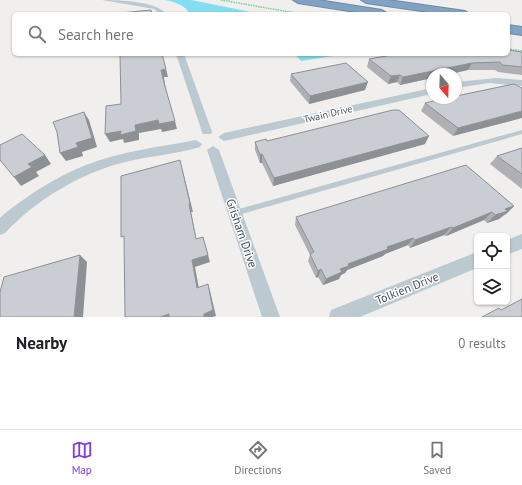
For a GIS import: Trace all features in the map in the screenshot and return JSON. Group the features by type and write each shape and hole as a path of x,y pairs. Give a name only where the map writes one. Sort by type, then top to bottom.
{"highway":[{"path":"298,0 378,12"},
{"path":"318,0 394,12"},
{"path":"366,0 448,12"},
{"path":"379,0 450,12"},
{"path":"510,20 522,22"},
{"path":"510,30 522,32"}],"street":[{"path":"105,0 156,8 161,12"},
{"path":"181,56 207,132"},
{"path":"462,84 491,80 522,83"},
{"name":"Twain Drive","path":"224,137 426,91"},
{"path":"207,132 218,133 224,137 224,143 213,150 203,150 196,144 198,137 207,132"},
{"path":"0,228 29,202 59,185 102,164 196,144"},
{"name":"Grisham Drive","path":"213,150 271,317"},
{"path":"510,247 522,241"},
{"name":"Tolkien Drive","path":"338,317 474,261"}],"lane":[{"path":"235,213 522,132"}],"path":[{"path":"221,0 290,12"},
{"path":"510,49 522,51"}],"water":[{"path":"165,0 191,0 251,12 189,12 179,4"},
{"path":"297,56 333,56 301,61"}],"building":[{"path":"151,10 152,12 130,12"},
{"path":"510,50 522,52 522,67 502,65 500,62 472,63 447,68 426,68 426,72 403,77 400,75 391,76 369,59 386,56 510,56"},
{"path":"120,56 163,56 166,69 161,70 175,121 159,124 158,120 135,125 136,131 120,135 121,131 105,134 106,106 121,104"},
{"path":"346,63 368,82 310,96 291,74"},
{"path":"514,84 522,88 522,111 458,128 426,104 462,104 462,95"},
{"path":"393,110 399,110 429,136 274,178 262,154 260,155 255,142 266,139 267,141"},
{"path":"84,112 92,138 76,143 78,147 60,153 57,132 53,122"},
{"path":"22,134 45,155 28,164 32,167 14,177 0,160 0,145"},
{"path":"522,148 522,174 497,156"},
{"path":"180,160 190,203 196,239 203,237 208,255 192,260 197,288 208,284 213,310 204,314 204,317 169,317 169,314 160,317 125,317 124,236 121,237 121,176"},
{"path":"466,165 514,206 505,209 508,211 495,215 492,212 453,228 451,227 415,240 413,238 387,247 388,249 348,264 349,266 340,269 342,272 326,279 321,269 318,271 310,254 314,252 296,217"},
{"path":"80,255 74,317 0,317 0,292 4,277"},
{"path":"522,299 522,317 482,317 499,308 501,310"}]}
